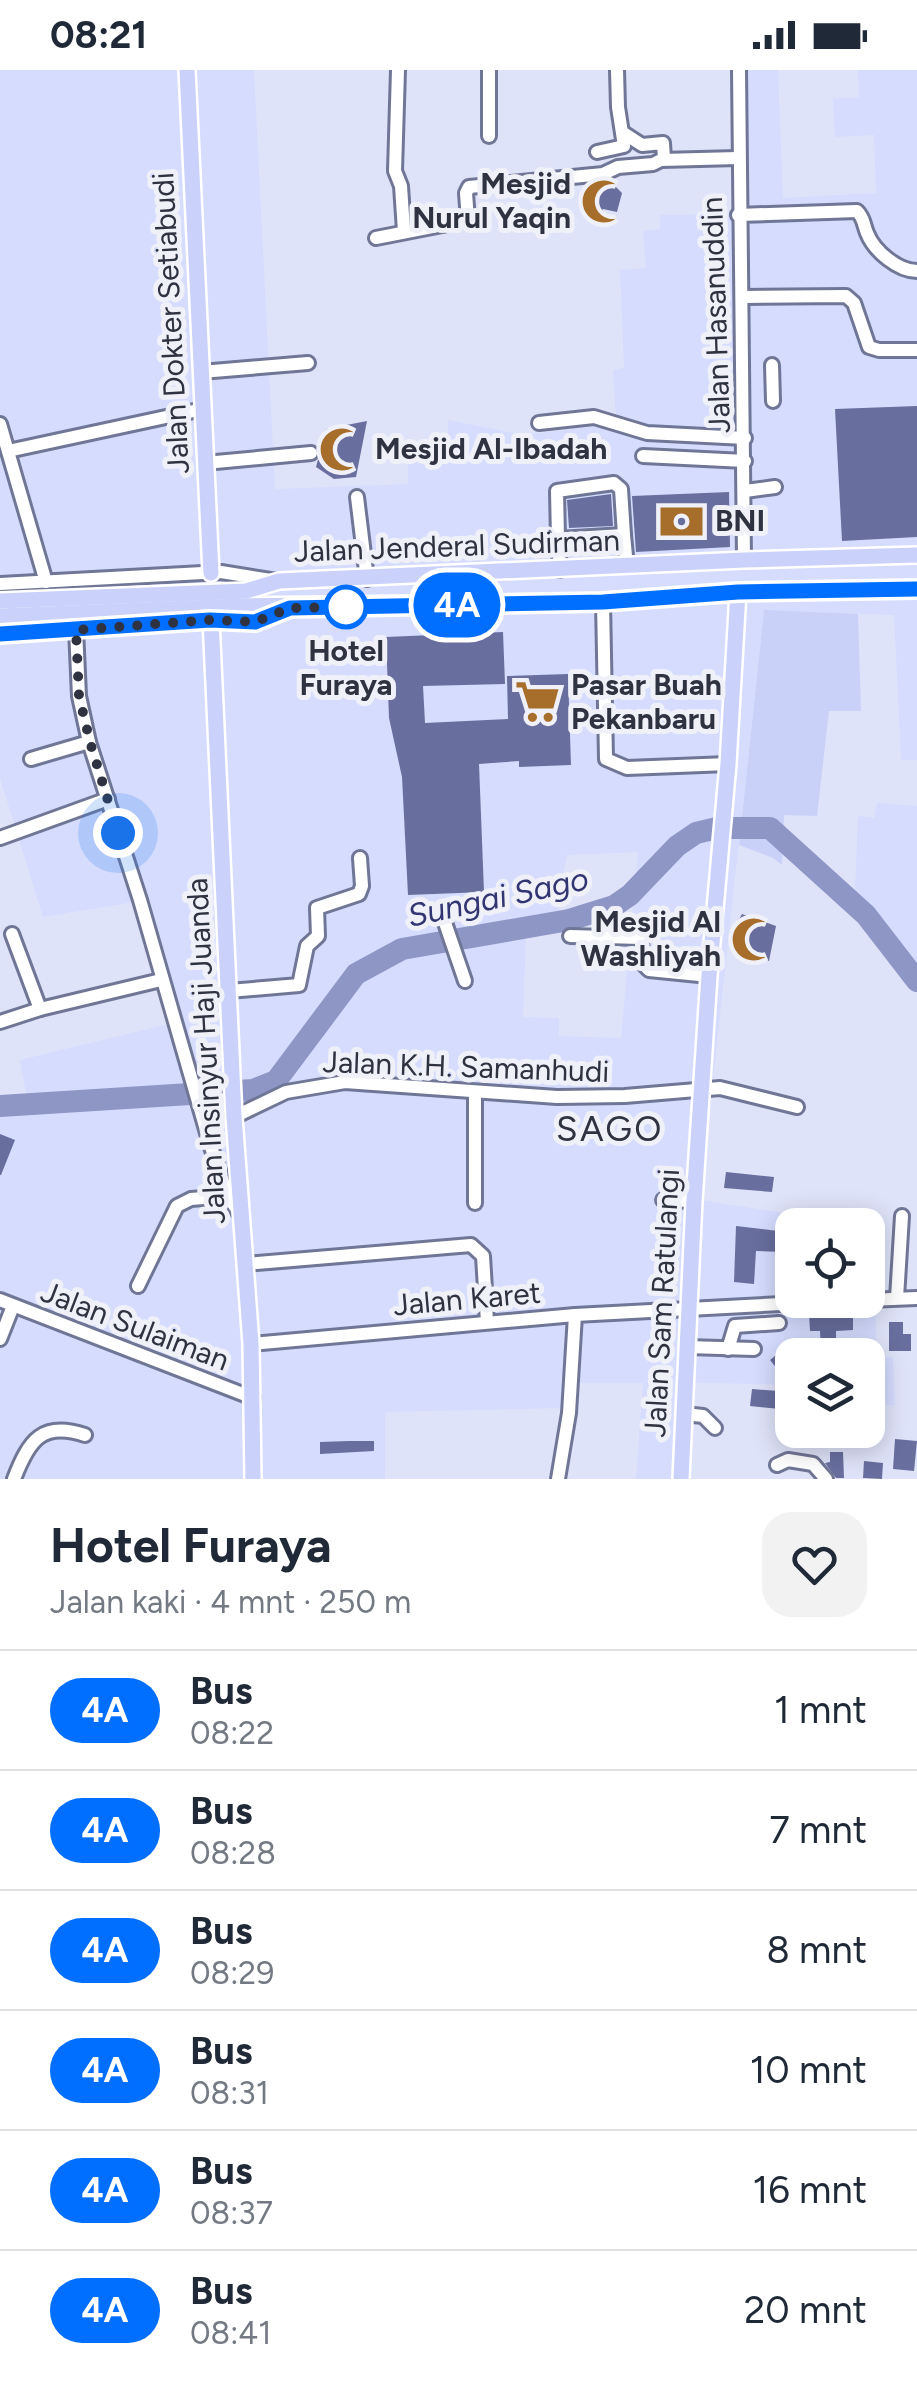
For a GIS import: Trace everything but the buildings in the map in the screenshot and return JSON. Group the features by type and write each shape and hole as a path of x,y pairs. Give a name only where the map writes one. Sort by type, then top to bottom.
{"main road":[{"name":"Jalan Dokter Setiabudi","path":"187,70 211,573"},
{"name":"Jalan Jenderal Sudirman","path":"0,601 246,591 279,581 917,555"},
{"name":"Jalan Jenderal Sudirman","path":"0,616 237,606 603,602 738,592 917,589"},
{"name":"Jalan Sam Ratulangi","path":"681,1479 694,1201 738,592"},
{"name":"Jalan Insinyur Haji Juanda","path":"210,620 234,1117 251,1344 254,1479"}],"street":[{"path":"398,70 394,171 401,186 404,232"},
{"path":"489,70 489,136"},
{"path":"597,152 624,148 617,70"},
{"name":"Jalan Hasanuddin","path":"739,70 744,560"},
{"path":"622,132 642,145 663,143 664,160"},
{"path":"376,238 468,220 469,188 603,174 618,167 664,160 738,158"},
{"path":"738,214 856,211 862,216 868,236 890,261 917,271"},
{"path":"742,297 846,296 854,304 869,346 879,350 917,350"},
{"path":"201,372 308,363"},
{"path":"772,365 773,401"},
{"path":"8,451 203,409"},
{"path":"539,423 603,418 647,434 745,438"},
{"path":"0,424 46,582"},
{"path":"205,464 311,453"},
{"path":"644,456 745,461"},
{"path":"560,570 557,491 614,483 621,489 627,566"},
{"path":"744,491 776,487"},
{"path":"357,497 366,578"},
{"path":"558,540 624,535"},
{"path":"0,584 211,573 279,581"},
{"path":"603,602 606,759 627,768 728,764"},
{"path":"0,634 210,620 255,622 290,608"},
{"path":"76,630 79,696 90,742 228,1196 242,1218"},
{"path":"31,758 90,742"},
{"path":"0,838 108,799"},
{"path":"229,991 299,984 306,946 318,936 317,908 359,894 360,858"},
{"path":"442,914 465,981"},
{"path":"12,934 40,1008"},
{"path":"570,936 640,938 649,970 709,976"},
{"path":"0,1022 40,1008 161,980"},
{"name":"Jalan K.H. Samanhudi","path":"234,1117 286,1092 346,1082 475,1092 605,1096 702,1088 738,1092 797,1108"},
{"path":"475,1092 475,1203"},
{"path":"138,1286 176,1206 191,1199 228,1196"},
{"path":"663,1200 694,1201"},
{"path":"897,1298 902,1216"},
{"path":"246,1264 470,1245 483,1256 487,1322"},
{"path":"885,1299 917,1298"},
{"path":"0,1339 6,1303"},
{"name":"Jalan Sulaiman","path":"6,1303 253,1398"},
{"name":"Jalan Karet","path":"251,1344 575,1315 775,1305"},
{"path":"558,1479 569,1413 575,1315"},
{"path":"728,1349 736,1326 779,1323"},
{"path":"687,1346 754,1350"},
{"path":"684,1414 703,1416 716,1428"},
{"path":"14,1479 46,1431 68,1430 85,1435"},
{"path":"777,1464 788,1460 813,1464 826,1479"}],"shaded area":[{"path":"0,70 254,70 275,489 408,484 408,456 448,452 448,420 524,435 597,426 617,434 613,370 624,368 620,270 646,268 643,231 660,229 660,215 738,214 739,70 778,70 783,198 876,193 874,135 835,137 833,99 859,97 858,70 917,70 917,760 901,760 894,615 764,611 700,1200 775,1212 775,1318 876,1318 876,1338 775,1338 775,1385 675,1382 671,1479 636,1479 643,1383 569,1383 565,1408 385,1412 385,1479 0,1479 0,1108 28,1104 20,1060 173,1023 140,901 43,917 0,778","holes":["638,852 621,1038 559,1036 559,1018 523,1017 526,935 565,927 557,902 567,855"]},
{"path":"764,610 858,614 861,711 829,711 817,816 784,815 782,865 739,845"},
{"path":"877,803 917,806 917,993 854,914 858,816 874,818"},
{"path":"885,1357 893,1357 895,1405 885,1405"}],"waterway":[{"name":"Sungai Sago","path":"0,1106 253,1090 276,1081 356,974 402,949 569,920 614,906 630,895 677,846 696,833 717,828 770,828 866,915 917,981"}],"bus line":[{"name":"4A","path":"0,634 210,620 255,622 290,608 603,602 738,592 917,589"}],"place":[{"name":"Mesjid Nurul Yaqin","path":"604,201"},
{"name":"Mesjid Al-Ibadah","path":"342,449"},
{"name":"BNI","path":"682,521"},
{"name":"Hotel Furaya","path":"346,607"},
{"name":"Pasar Buah Pekanbaru","path":"538,702"},
{"name":"Mesjid Al Washliyah","path":"754,939"}],"district":[{"name":"SAGO","path":"610,1129"}],"route":[{"path":"118,833 79,696 76,630 210,620 255,622 290,608 354,607 346,607"}]}
